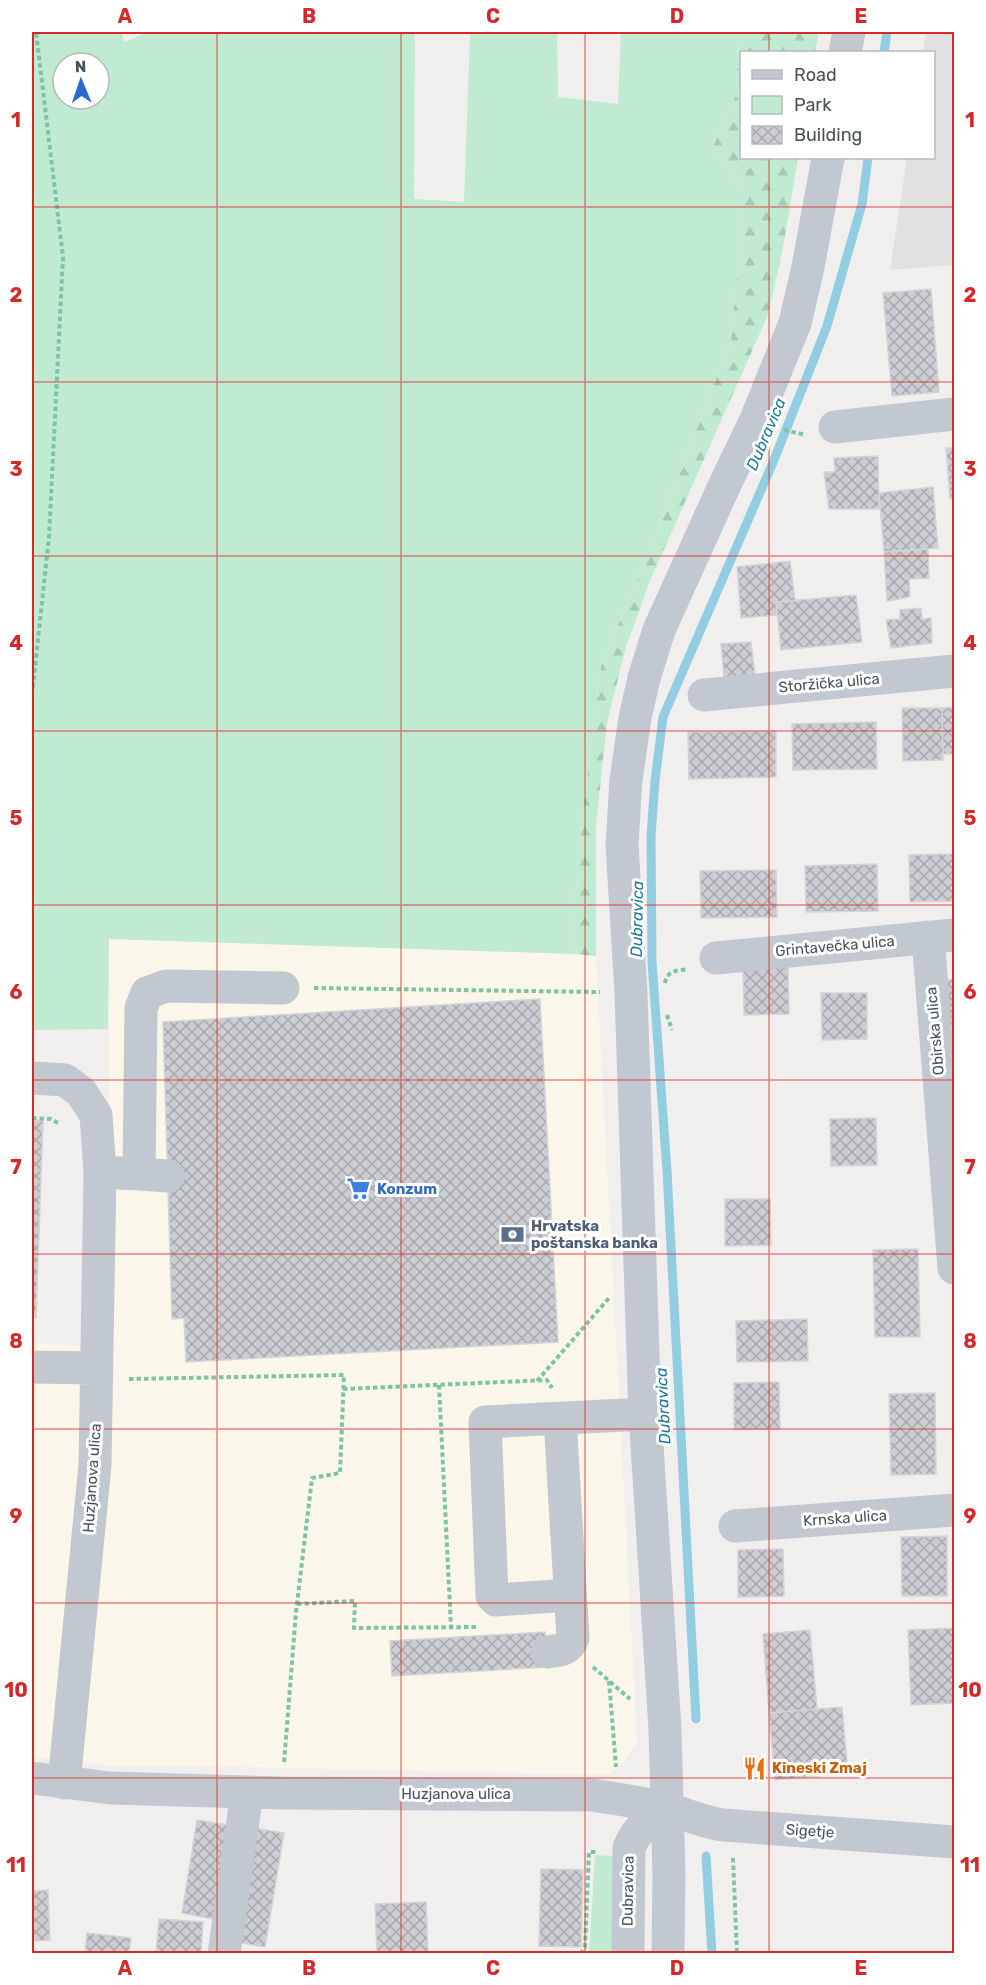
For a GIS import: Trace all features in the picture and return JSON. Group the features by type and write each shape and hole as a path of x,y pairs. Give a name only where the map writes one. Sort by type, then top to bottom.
{"street":[{"path":"845,51 849,32"},
{"path":"668,1953 669,1874 665,1730 645,1414 632,1003 622,845 626,780 635,718 644,678 659,630 755,422 795,323 828,159"},
{"path":"835,427 954,414"},
{"name":"Storžička ulica","path":"704,695 954,671"},
{"name":"Grintavečka ulica","path":"716,958 941,936"},
{"name":"Obirska ulica","path":"941,936 954,1268"},
{"path":"100,1172 153,1175 141,1008 147,993 166,986 283,988"},
{"name":"Huzjanova ulica","path":"32,1078 65,1080 81,1092 96,1115 100,1172 95,1466 64,1783"},
{"path":"32,1367 96,1374"},
{"path":"570,1595 496,1600 492,1596 484,1422 645,1414"},
{"path":"547,1652 566,1649 573,1638 560,1419"},
{"name":"Krnska ulica","path":"735,1526 954,1510"},
{"name":"Huzjanova ulica","path":"32,1778 110,1788 282,1793 581,1795 627,1800 667,1809"},
{"path":"224,1953 247,1792"},
{"name":"Sigetje","path":"667,1809 723,1825 954,1842"},
{"name":"Dubravica","path":"628,1953 629,1848 633,1838 646,1822 667,1809"}],"path":[{"path":"32,695 49,537 63,257 36,32"},
{"path":"665,984 666,977 671,972 698,967 716,958"},
{"path":"283,988 604,992"},
{"path":"666,1007 667,1018 672,1030"},
{"path":"32,1118 51,1119 58,1123"},
{"path":"537,1381 612,1295"},
{"path":"96,1374 344,1376 340,1473 312,1478 297,1604 282,1793"},
{"path":"439,1385 451,1627"},
{"path":"297,1604 355,1601 354,1628 480,1626"},
{"path":"591,1665 632,1701"},
{"path":"609,1681 617,1775"},
{"path":"581,1953 585,1947 589,1852 608,1852"},
{"path":"733,1852 737,1953"}],"shaded area":[{"path":"926,32 954,32 954,265 890,270 907,159 935,159 935,51 923,51"},
{"path":"108,939 596,956 637,1742 623,1764 608,1775 114,1766 32,1757 32,1343 111,1347"}],"green space":[{"path":"32,32 122,32 124,42 148,32 415,32 414,199 464,202 470,32 557,32 558,97 618,104 621,32 738,32 736,95 713,147 745,194 731,341 652,544 601,666 584,801 573,924 576,954 109,939 108,1029 32,1030"},
{"path":"738,32 819,32 815,51 740,51 740,159 798,159 783,248 768,315 650,581 626,647 607,723 596,826 596,956 576,954 573,924 584,801 601,666 652,544 731,341 745,194 713,147 736,95"},
{"path":"595,1855 614,1856 613,1953 589,1954"}],"building":[{"path":"931,289 939,392 892,396 883,293"},
{"path":"946,448 954,448 954,499 950,499"},
{"path":"878,456 879,509 829,509 824,472 835,472 834,458"},
{"path":"933,487 938,548 884,552 879,493"},
{"path":"928,549 929,578 909,579 910,597 887,601 884,552"},
{"path":"790,561 795,601 776,602 777,615 741,618 737,567"},
{"path":"856,595 862,642 781,650 776,602"},
{"path":"921,608 922,619 931,618 932,643 891,648 886,620 900,619 900,610"},
{"path":"751,642 755,675 724,678 721,644"},
{"path":"954,707 954,754 943,754 942,708"},
{"path":"902,708 942,708 943,760 903,761"},
{"path":"876,722 877,769 793,770 792,724"},
{"path":"776,731 776,777 689,779 688,732"},
{"path":"954,854 954,901 910,902 909,855"},
{"path":"877,864 878,911 806,912 805,866"},
{"path":"776,870 777,917 701,918 700,871"},
{"path":"788,967 789,1014 744,1015 743,968"},
{"path":"954,979 954,1026 946,1026 945,980"},
{"path":"821,993 867,993 867,1039 822,1040"},
{"name":"Konzum","path":"540,999 558,1342 186,1362 184,1318 172,1319 163,1022"},
{"path":"876,1118 877,1165 831,1166 830,1119"},
{"path":"32,1120 43,1121 36,1318 32,1317"},
{"path":"725,1199 770,1199 771,1245 725,1246"},
{"path":"918,1249 920,1337 875,1337 873,1250"},
{"path":"807,1319 808,1361 737,1362 736,1321"},
{"path":"779,1382 780,1429 734,1430 734,1383"},
{"path":"935,1393 936,1474 891,1475 889,1394"},
{"path":"947,1536 947,1596 902,1596 901,1537"},
{"path":"783,1549 784,1596 738,1597 738,1550"},
{"path":"954,1628 954,1703 911,1705 908,1630"},
{"path":"810,1630 817,1709 769,1713 763,1634"},
{"path":"545,1632 548,1667 392,1676 390,1641"},
{"path":"842,1707 848,1773 775,1780 769,1713"},
{"path":"197,1820 228,1825 213,1919 182,1913"},
{"path":"254,1828 284,1833 265,1947 235,1942"},
{"path":"541,1869 583,1870 581,1947 539,1946"},
{"path":"48,1890 50,1940 32,1941 32,1891"},
{"path":"426,1902 428,1952 377,1953 375,1904"},
{"path":"159,1919 203,1922 201,1954 156,1954"},
{"path":"87,1933 131,1938 129,1954 85,1954"}],"waterway":[{"name":"Dubravica","path":"884,51 887,32"},
{"name":"Dubravica","path":"696,1719 667,1171 652,962 651,836 655,781 663,717 774,460 827,326 862,204 868,159"},
{"name":"Dubravica","path":"706,1856 712,1954"}],"place":[{"name":"Konzum","path":"359,1189"},
{"name":"Hrvatska poštanska banka","path":"513,1235"},
{"name":"Kineski Zmaj","path":"754,1768"}]}
